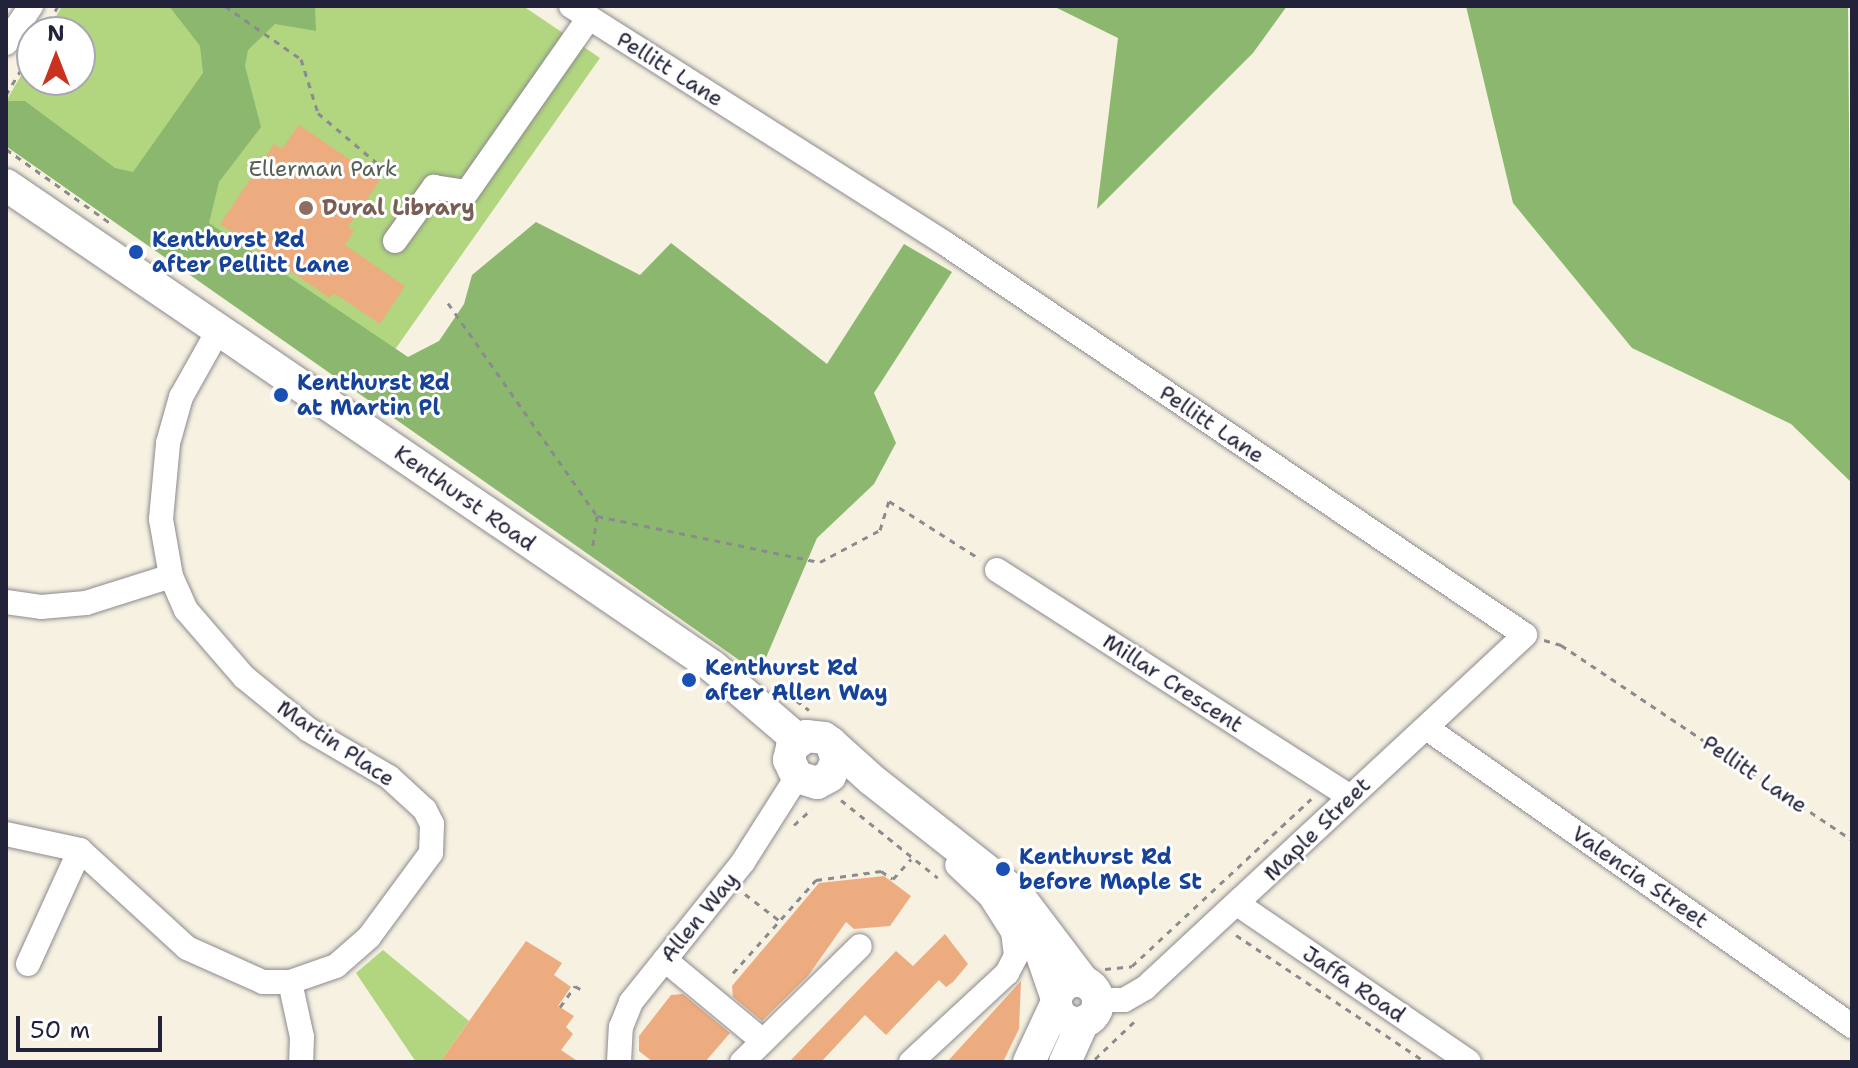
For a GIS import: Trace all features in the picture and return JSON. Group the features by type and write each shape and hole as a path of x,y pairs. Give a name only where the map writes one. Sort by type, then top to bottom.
{"main road":[{"name":"Kenthurst Road","path":"6,185 815,733 1017,894 1078,994"},
{"path":"819,789 837,760 815,733 789,760 819,789 876,802 952,875 1026,923 1078,994 1065,1062"},
{"path":"1029,1062 1078,994"}],"street":[{"path":"6,43 31,6"},
{"path":"395,241 434,187 467,192 580,12"},
{"name":"Pellitt Lane","path":"580,12 943,242 1525,635"},
{"name":"Martin Place","path":"218,331 181,397 168,443 161,519 171,576 186,610 244,677 309,730 389,777 425,810 432,824 433,843 423,867 369,937 336,966 290,982"},
{"name":"Millar Crescent","path":"997,570 1339,789"},
{"path":"6,602 41,607 86,603 171,576"},
{"name":"Maple Street","path":"1078,994 1124,1000 1145,988 1239,905 1339,789 1428,729 1525,635"},
{"name":"Valencia Street","path":"1428,729 1852,1026"},
{"name":"Allen Way","path":"619,1062 626,1010 743,862 819,789"},
{"path":"6,834 80,850 187,948 263,982 290,982 301,1062"},
{"path":"28,964 80,850"},
{"path":"911,1062 996,983 1016,956 1013,932 990,896 952,875"},
{"name":"Jaffa Road","path":"1239,905 1469,1062"},
{"path":"742,1062 860,946"},
{"path":"665,960 763,1041"}],"path":[{"path":"225,6 301,59 318,113 390,174"},
{"path":"6,149 123,232"},
{"path":"448,303 597,516 820,562 880,530 889,501 997,570"},
{"path":"590,563 597,516"},
{"name":"Pellitt Lane","path":"1525,635 1561,645 1852,840"},
{"path":"769,681 815,733"},
{"path":"790,830 819,789 840,799 912,858 952,875"},
{"path":"1078,994 1103,969 1132,966 1339,789"},
{"path":"733,973 822,877 881,871 893,879 912,858"},
{"path":"741,891 780,921"},
{"path":"1224,944 1235,935 1426,1062"},
{"path":"560,1007 575,986 582,990"},
{"path":"1092,1062 1138,1019"}],"green space":[{"name":"Ellerman Park","path":"62,6 523,6 600,58 363,395 6,146 6,101 16,84 16,96 96,96 96,16 56,16"},
{"path":"169,6 315,6 316,31 275,24 248,50 245,66 261,127 219,182 209,223 408,357 439,341 464,304 472,275 536,222 640,275 671,243 827,364 904,244 952,272 874,393 896,443 874,484 817,538 759,674 6,146 6,101 25,101 115,168 133,172 203,73 200,46"},
{"path":"1053,6 1287,6 1253,53 1097,209 1118,38"},
{"path":"1466,6 1848,6 1852,483 1791,424 1632,348 1513,203"},
{"path":"383,950 469,1021 440,1062 416,1062 356,973"}],"building":[{"path":"299,125 380,180 348,227 354,231 345,245 405,286 380,324 334,293 330,298 220,224 274,144 282,149"},
{"path":"884,876 911,896 890,926 854,929 846,922 808,976 762,1021 733,997 732,986 819,883"},
{"path":"945,934 968,964 953,982 946,987 939,980 886,1035 865,1015 821,1062 789,1062 896,951 913,966"},
{"path":"526,941 562,963 554,975 571,987 558,1006 574,1016 566,1027 573,1034 561,1050 579,1062 440,1062"},
{"path":"1021,981 1019,1029 1003,1062 947,1062"},
{"path":"683,994 730,1033 705,1062 653,1062 639,1051 639,1036 671,995"}],"place":[{"name":"Dural Library","path":"306,208"},
{"name":"Kenthurst Rd after Pellitt Lane","path":"136,252"},
{"name":"Kenthurst Rd at Martin Pl","path":"281,395"},
{"name":"Kenthurst Rd after Allen Way","path":"689,680"},
{"name":"Kenthurst Rd before Maple St","path":"1003,869"}]}
